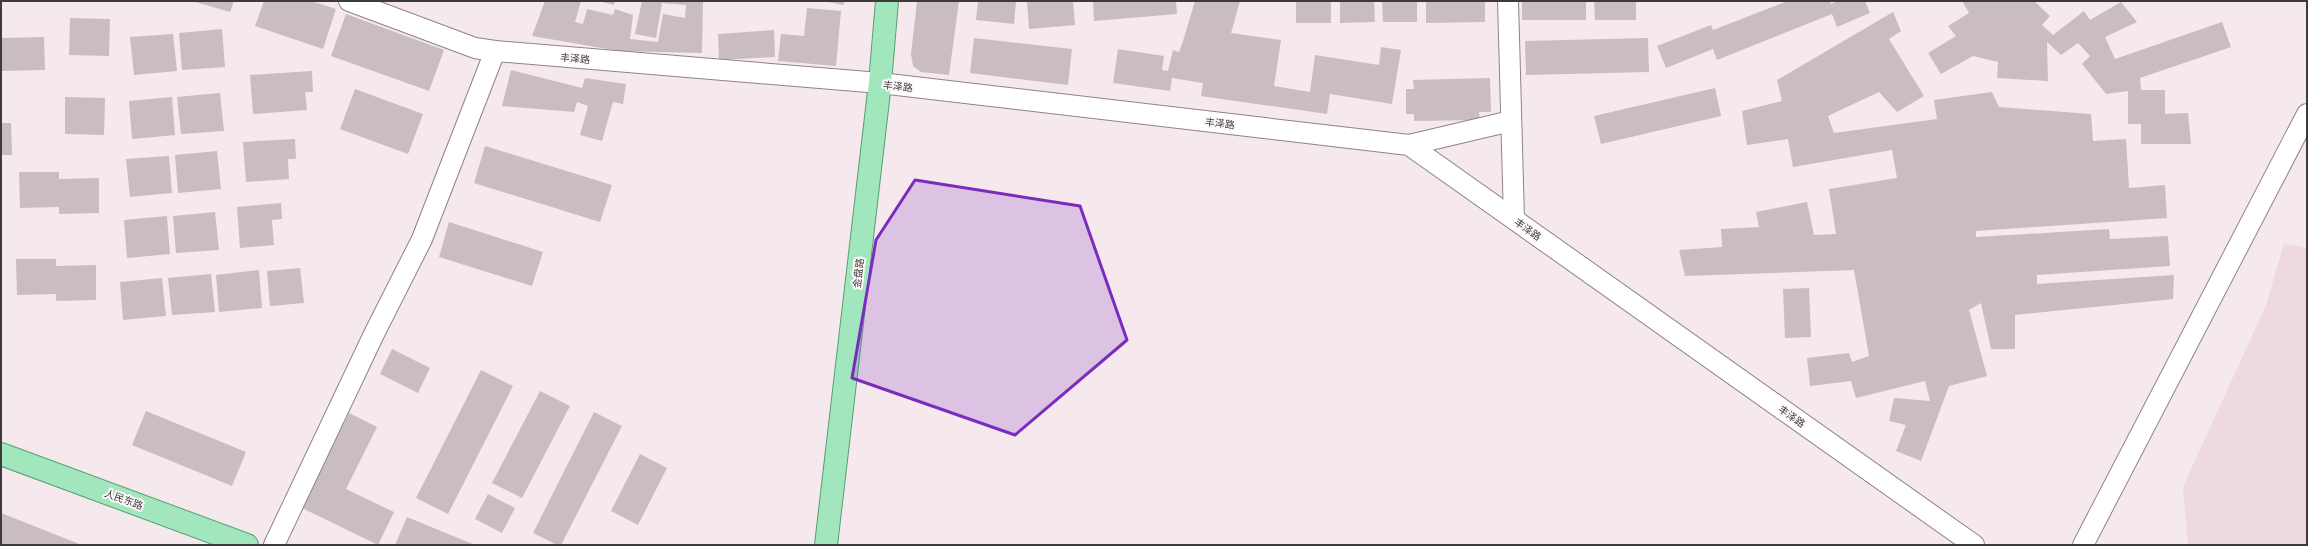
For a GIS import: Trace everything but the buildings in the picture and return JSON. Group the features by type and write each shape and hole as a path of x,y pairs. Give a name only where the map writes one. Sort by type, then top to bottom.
{"main road":[{"name":"金盘路","path":"826,545 880,83 887,1"},
{"name":"人民东路","path":"1,454 247,545"}],"street":[{"name":"丰泽路","path":"349,1 475,48 495,51 880,83 1409,145 1974,545"},
{"path":"1508,1 1514,219"},
{"path":"274,545 374,334 422,239 495,51"},
{"path":"2083,545 2307,114"},
{"path":"1409,145 1511,121"}],"highlighted area":[{"path":"915,180 1080,206 1127,340 1015,435 852,378 876,240"}],"shaded area":[{"path":"2284,244 2307,248 2307,545 2188,545 2183,487 2266,305"}]}
